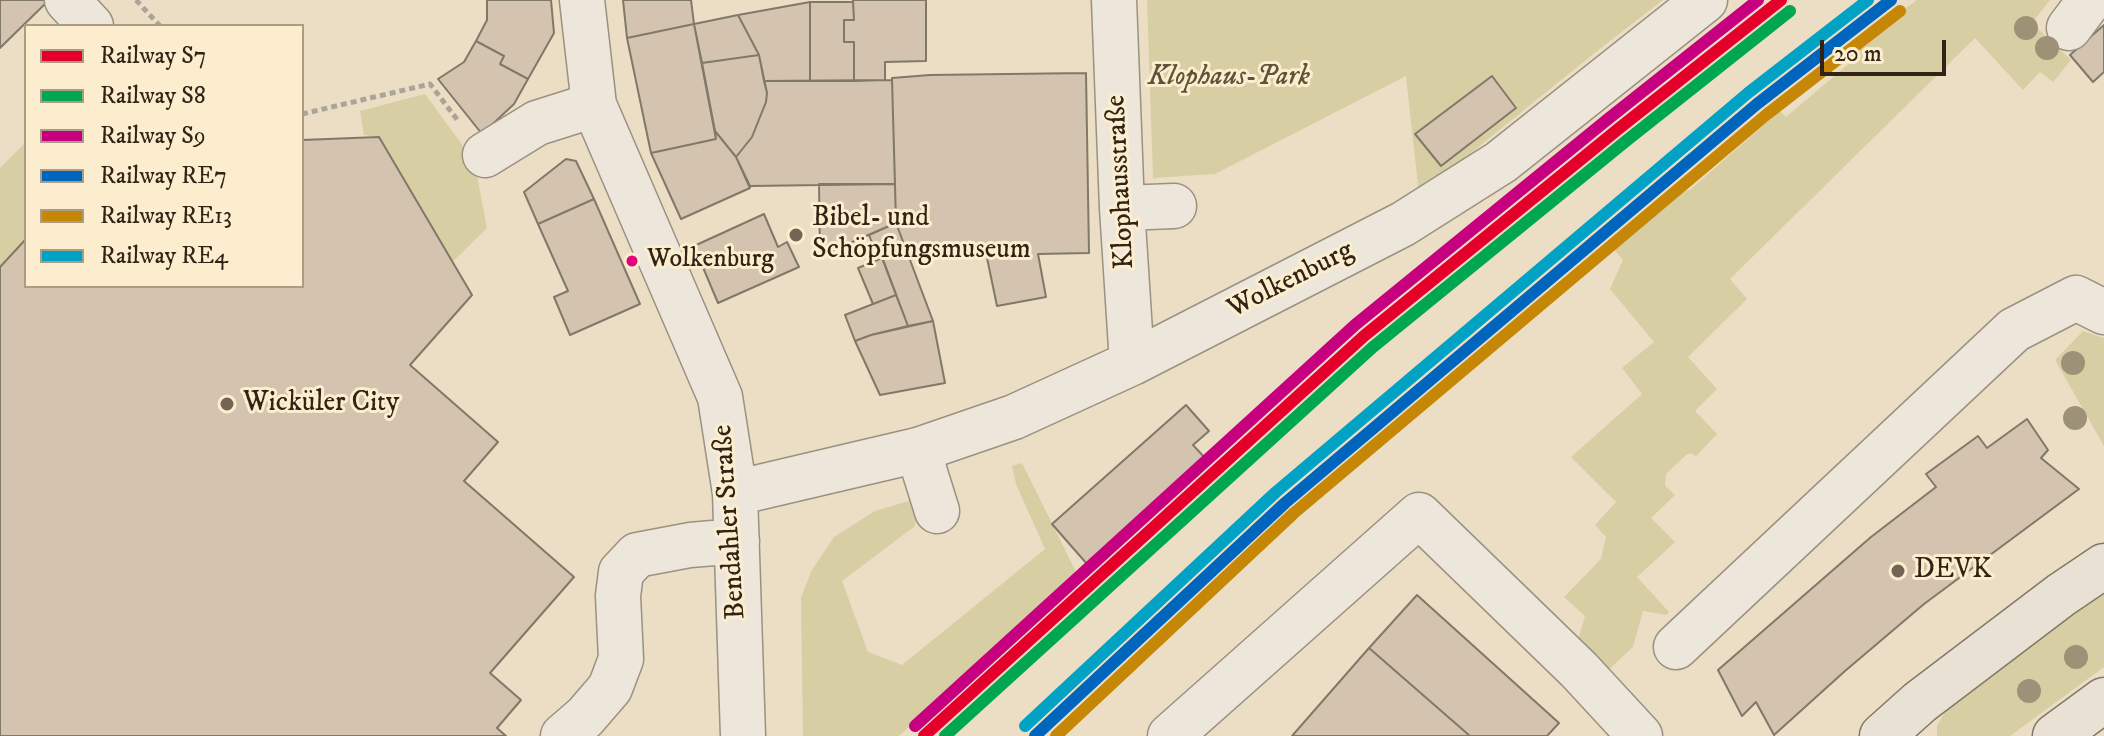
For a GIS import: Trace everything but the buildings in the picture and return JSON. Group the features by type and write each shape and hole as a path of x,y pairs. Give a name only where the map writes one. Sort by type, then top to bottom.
{"main road":[{"path":"1882,736 1916,719 2061,595 2104,566"},
{"path":"2055,736 2104,700"}],"street":[{"path":"67,0 89,24"},
{"name":"Bendahler Straße","path":"582,0 594,105 719,393 735,493 743,736"},
{"name":"Klophausstraße","path":"1114,0 1132,363"},
{"name":"Wolkenburg","path":"735,493 918,450 1014,417 1132,363 1403,224 1501,162 1705,0"},
{"path":"485,155 537,123 594,105"},
{"path":"1122,208 1174,206"},
{"path":"1676,647 2014,330 2076,298 2104,312"},
{"path":"918,450 937,511"},
{"path":"1170,736 1419,515 1579,670 1640,736"},
{"path":"563,736 585,717 610,688 621,659 618,596 621,572 637,555 690,545 737,541"}],"path":[{"path":"136,0 158,24"},
{"path":"304,114 430,84 485,155"}],"green space":[{"name":"Klophaus-Park","path":"1147,0 1663,0 1419,195 1406,76 1215,174 1153,178"},
{"path":"1917,0 2050,0 2032,23 2071,60 2053,82 2040,72 2023,90 1975,38 1730,279 1747,299 1688,357 1717,389 1695,411 1717,434 1696,456 1691,453 1686,455 1666,474 1665,486 1675,495 1651,518 1675,542 1637,577 1669,612 1666,615 1643,611 1633,647 1606,672 1577,644 1585,616 1564,597 1601,559 1606,537 1595,525 1616,502 1571,457 1642,394 1622,368 1654,342 1610,289 1623,260 1612,247 1673,197 1691,189 1780,111 1786,117 1852,61 1846,52"},
{"path":"425,94 474,161 487,228 433,281 379,137 364,135 360,111"},
{"path":"24,144 24,241 0,267 0,168"},
{"path":"2083,331 2104,338 2104,446 2055,360"},
{"path":"1022,463 1078,576 899,736 803,736 801,597 812,570 834,537 875,511 912,500 918,504 915,526 842,581 868,652 902,665 1045,549 1016,484 1012,466"},
{"path":"2104,587 2104,667 2010,736 1937,736 1937,726 1946,710 2037,635"}],"rail line":[{"name":"S9","path":"915,726 1355,325 1758,0"},
{"name":"S7","path":"924,736 1364,336 1781,0"},
{"name":"RE4","path":"1025,726 1276,492 1748,93 1868,0"},
{"name":"RE7","path":"1035,736 1285,503 1757,104 1891,0"},
{"name":"S8","path":"945,736 1373,347 1790,11"},
{"name":"RE13","path":"1056,736 1294,513 1766,115 1900,11"}],"place":[{"name":"Bibel- und Schöpfungsmuseum","path":"796,235"},
{"name":"Wolkenburg","path":"632,261"},
{"name":"Wicküler City","path":"227,404"},
{"name":"DEVK","path":"1898,571"}]}
